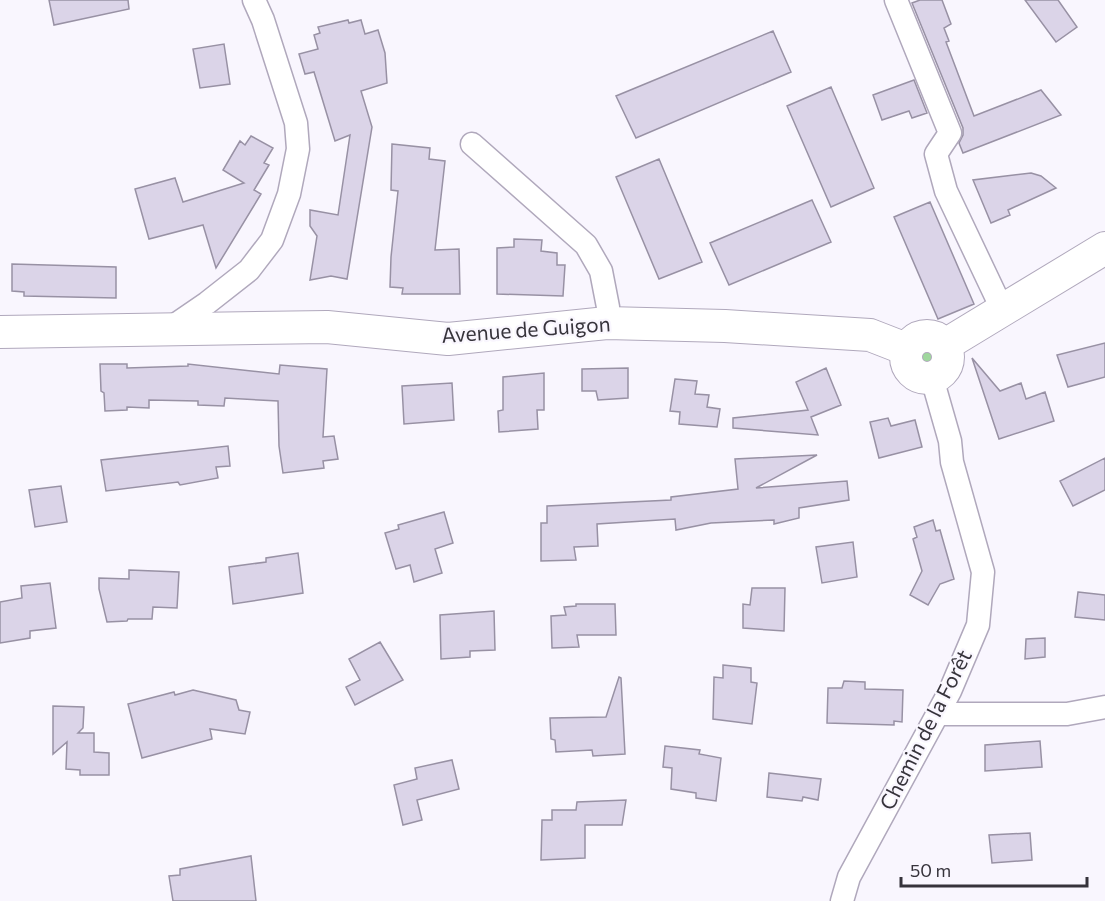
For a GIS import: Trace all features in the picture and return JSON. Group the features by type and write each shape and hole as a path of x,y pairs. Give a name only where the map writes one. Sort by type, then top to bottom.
{"street":[{"path":"169,329 249,270 272,240 290,194 298,149 296,123 263,20 254,0"},
{"path":"896,0 950,133 936,154 946,191 1002,309"},
{"path":"472,144 494,161 586,245 601,271 608,307 607,323"},
{"path":"945,345 1105,248"},
{"name":"Avenue de Guigon","path":"0,332 327,327 448,339 607,323 725,326 870,335 906,349"},
{"path":"935,336 945,345 947,365 938,375 932,378 922,378 908,367 905,358 906,349 915,338 935,336"},
{"name":"Chemin de la Forêt","path":"842,901 849,877 950,691 978,625 983,572 952,462 950,441 932,378"},
{"path":"938,714 1067,714 1105,706"}],"green space":[{"path":"935,336 948,358 947,365 938,375 921,376 910,370 905,358 915,338"}],"building":[{"path":"49,0 128,0 129,9 54,25"},
{"path":"920,0 942,0 951,24 944,28 949,41 946,42 974,116 1041,90 1061,115 963,153 959,143 963,135 963,128 912,3"},
{"path":"1025,0 1058,0 1077,27 1056,42"},
{"path":"348,20 349,23 361,20 365,34 378,30 385,53 387,83 361,91 372,127 347,279 331,276 310,280 317,236 310,226 310,210 338,215 350,135 335,141 314,72 305,74 299,54 318,49 314,35 320,33 318,27"},
{"path":"773,31 791,72 636,138 616,96"},
{"path":"224,44 230,84 200,88 193,49"},
{"path":"914,80 927,113 912,118 909,111 882,120 873,95"},
{"path":"831,87 874,188 831,207 787,106"},
{"path":"251,136 273,148 264,163 269,165 254,190 261,194 216,268 203,225 149,239 135,189 175,178 183,202 244,183 223,170 240,141 245,145"},
{"path":"392,144 430,148 429,159 445,161 435,250 459,249 460,294 402,294 403,288 390,287 398,191 391,190"},
{"path":"659,159 702,262 659,279 616,177"},
{"path":"1031,173 1041,176 1056,188 1008,210 1010,215 991,223 973,180"},
{"path":"812,200 831,242 729,285 710,243"},
{"path":"930,202 974,304 938,319 894,217"},
{"path":"514,239 542,240 541,251 557,253 557,265 565,265 563,296 497,294 497,248 514,247"},
{"path":"12,264 116,267 116,298 24,296 24,292 12,291"},
{"path":"1105,343 1105,377 1068,387 1057,355"},
{"path":"972,358 1000,391 1021,383 1026,399 1045,392 1054,421 999,439"},
{"path":"100,364 127,364 127,368 188,366 188,364 279,374 280,365 327,369 323,437 334,436 338,459 323,461 324,468 283,473 279,446 278,401 225,398 224,406 198,405 198,401 149,400 149,408 127,407 127,410 105,411 104,393 101,391"},
{"path":"628,368 628,398 598,400 596,391 582,391 582,369"},
{"path":"826,368 841,405 811,417 818,435 733,428 733,418 808,410 796,382"},
{"path":"544,373 544,410 537,410 538,429 499,432 498,411 503,410 503,377"},
{"path":"675,379 697,381 695,394 709,395 707,407 720,409 717,427 679,424 680,412 670,411"},
{"path":"452,383 454,420 404,424 402,386"},
{"path":"888,418 891,426 915,420 922,447 879,458 870,422"},
{"path":"228,446 230,466 216,467 218,478 180,485 178,482 106,491 101,460"},
{"path":"817,455 756,488 847,481 849,500 799,508 799,518 774,524 774,520 711,523 676,530 675,519 597,524 598,546 574,547 576,560 541,561 541,523 547,523 547,506 671,500 671,497 738,489 735,459"},
{"path":"1105,458 1105,490 1073,506 1060,481"},
{"path":"61,486 67,522 35,527 29,490"},
{"path":"444,512 453,543 435,549 442,573 414,582 410,565 396,569 385,533 399,529 398,525"},
{"path":"933,520 936,531 940,530 954,579 940,584 928,605 910,595 922,571 913,539 917,537 914,527"},
{"path":"853,542 857,577 822,583 816,547"},
{"path":"298,553 303,593 233,604 229,567 266,562 266,558"},
{"path":"129,570 179,572 177,608 153,607 152,619 107,622 99,589 99,578 129,579"},
{"path":"50,583 56,628 30,631 30,638 0,643 0,602 22,598 21,586"},
{"path":"752,588 785,588 784,631 743,628 743,604 750,605"},
{"path":"1078,592 1105,595 1105,620 1075,617"},
{"path":"576,604 615,604 616,635 577,635 579,647 552,648 551,616 566,615 564,607 576,606"},
{"path":"494,611 495,650 470,651 470,657 441,659 440,615"},
{"path":"1045,638 1045,657 1025,659 1026,639"},
{"path":"380,642 403,680 355,705 346,687 360,680 349,659"},
{"path":"723,665 751,668 751,682 757,683 752,724 713,719 714,677 723,678"},
{"path":"619,677 621,678 625,754 593,756 592,750 556,752 555,740 551,739 550,718 606,717"},
{"path":"844,681 865,682 865,689 903,690 902,722 894,721 894,725 827,723 828,688 842,688"},
{"path":"193,690 236,700 239,710 250,712 245,734 210,729 212,739 142,758 128,704 174,692 175,695"},
{"path":"53,706 84,707 83,728 78,733 94,733 94,752 109,753 109,775 80,775 80,770 66,769 67,742 53,754"},
{"path":"1040,741 1042,767 985,771 985,745"},
{"path":"665,746 700,750 699,754 721,758 716,801 696,798 696,793 671,789 672,768 663,767"},
{"path":"452,760 459,789 417,800 422,820 403,825 394,785 417,779 415,768"},
{"path":"769,773 821,779 818,800 803,797 802,801 767,797"},
{"path":"626,800 622,825 585,825 585,858 541,860 542,820 552,820 552,810 576,810 577,802"},
{"path":"1030,833 1032,860 992,863 989,835"},
{"path":"251,856 256,901 173,901 169,876 180,875 180,869"}]}
